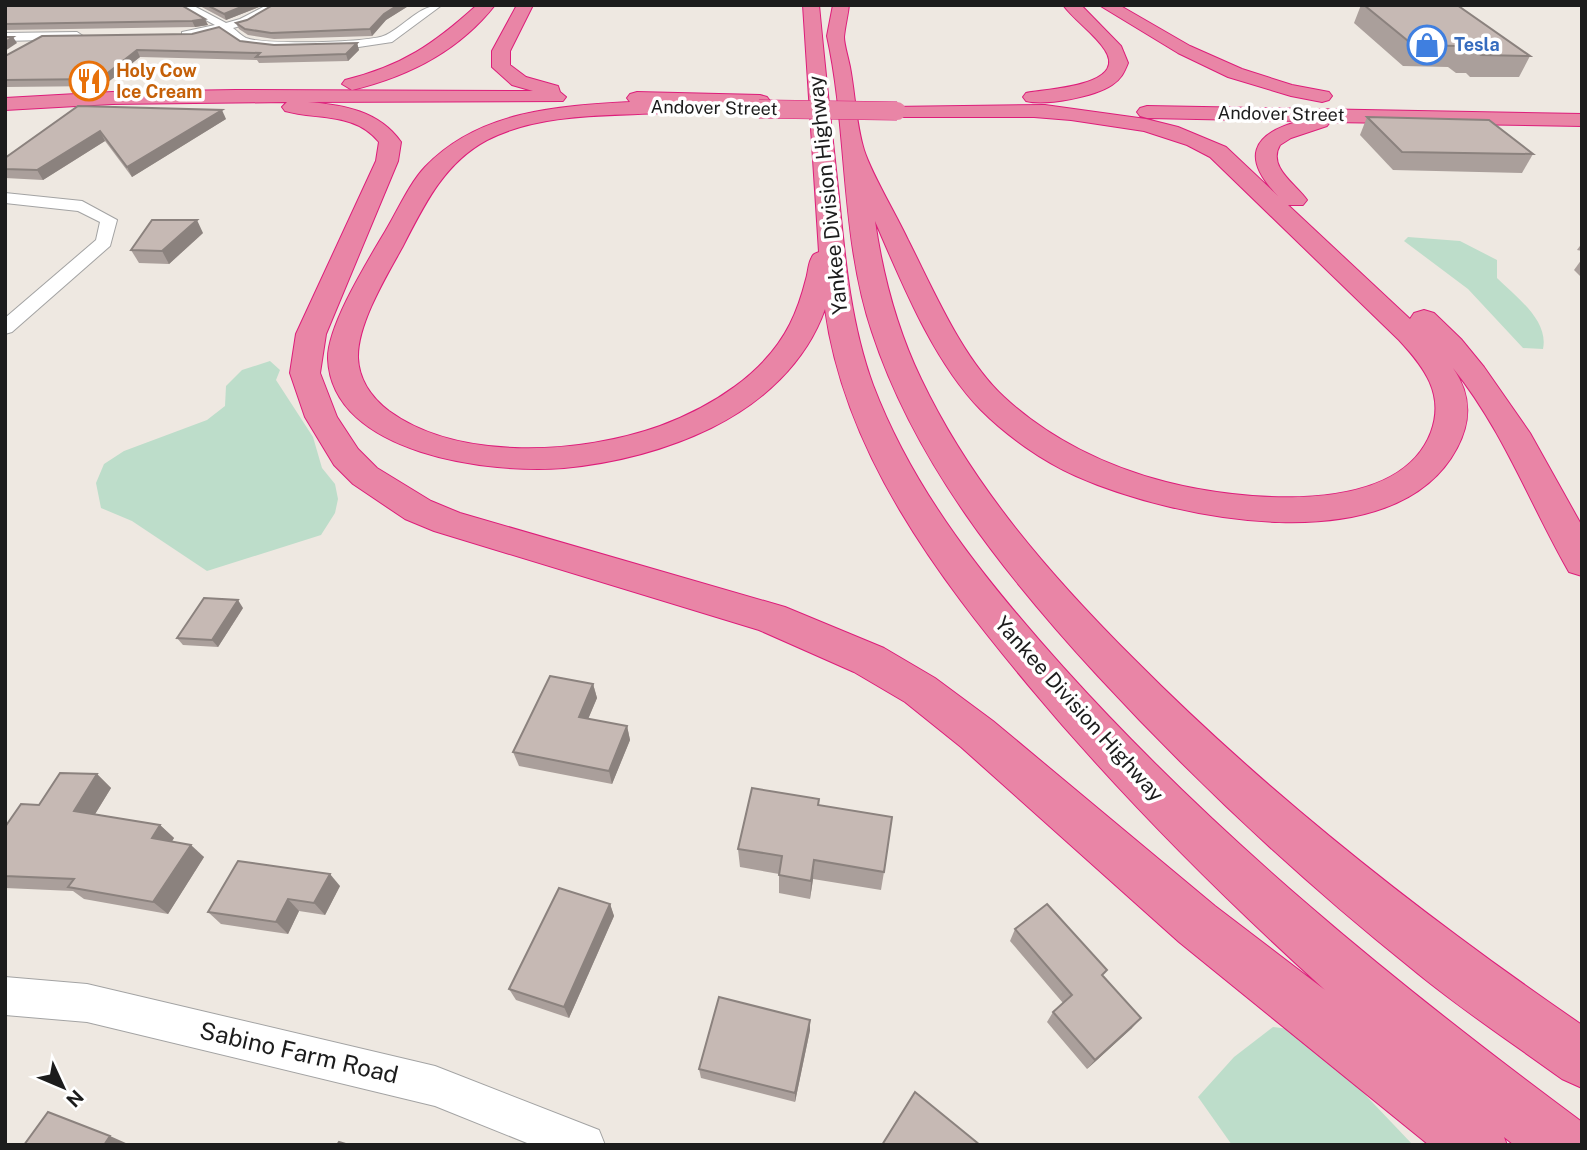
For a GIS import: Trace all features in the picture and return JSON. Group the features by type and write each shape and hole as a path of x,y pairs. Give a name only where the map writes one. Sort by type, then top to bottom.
{"highway":[{"path":"235,96 334,87 403,69 434,53 487,5"},
{"path":"525,5 501,51 501,67 507,74 545,90 662,103"},
{"name":"Yankee Division Highway","path":"832,5 866,248 885,331 913,398 940,447 988,521 1051,599 1147,702 1256,804 1432,951 1582,1059"},
{"path":"836,36 841,5"},
{"path":"987,101 1069,93 1114,75 1120,67 1120,59 1115,50 1070,5"},
{"path":"1107,5 1205,61 1250,81 1331,97 1418,102"},
{"name":"Yankee Division Highway","path":"803,10 816,67 829,223 842,331 857,385 885,448 926,520 986,606 1065,700 1141,780 1313,944 1492,1092 1563,1145"},
{"name":"Andover Street","path":"9,107 112,98 235,96 1582,120"},
{"name":"Andover Street","path":"897,107 987,101 1582,105"},
{"path":"662,103 569,113 517,122 476,136 443,159 431,174 345,338 345,373 366,409 409,437 438,447 509,457 574,455 643,442 676,431 705,418 754,387 788,351 811,314 824,263 829,223"},
{"name":"Andover Street","path":"9,107 662,103"},
{"path":"292,107 360,118 384,132 390,142 387,161 311,334 305,373 320,418 346,457 365,475 418,510 447,522 771,618 816,635 869,660 920,690 1018,769 1197,924 1477,1145"},
{"path":"854,152 952,351 993,404 1052,449 1088,468 1153,490 1204,502 1254,509 1334,507 1370,499 1424,471 1448,431 1451,412 1450,390 1438,369 1405,331 1218,152 1159,127 1099,117 1020,110"},
{"path":"1392,117 1349,119 1297,128 1270,142 1264,152 1264,162 1285,190 1450,343 1476,374 1507,420 1582,562"}],"street":[{"path":"183,5 243,41 259,44 366,43 397,35 437,5"},
{"path":"176,35 225,28 257,17 276,5"},
{"path":"5,37 92,36"},
{"path":"23,48 41,37"},
{"path":"5,198 82,206 109,220 104,242 5,328"},
{"name":"Sabino Farm Road","path":"5,996 87,1003 435,1086 584,1145"}],"green space":[{"path":"1408,237 1460,241 1497,260 1497,278 1536,319 1544,338 1543,349 1523,348 1468,289 1404,241"},
{"path":"270,361 280,370 276,380 313,437 322,468 335,484 338,499 335,513 321,535 207,571 132,521 101,508 96,483 104,464 124,451 207,420 225,406 226,386 242,370"},
{"path":"1273,1027 1298,1030 1334,1062 1413,1145 1232,1145 1198,1097 1234,1057"}],"building":[{"path":"5,5 181,5 205,19 5,24"},
{"path":"207,5 246,5 224,14"},
{"path":"273,5 398,5 384,14 370,29 271,33 245,29 236,23 247,20"},
{"path":"1364,5 1457,5 1530,56 1481,55 1477,52 1466,52 1458,46 1413,45"},
{"path":"219,27 240,41 274,45 357,43 346,54 256,57 260,53 137,50 100,79 5,80 5,56 42,36 192,34"},
{"path":"78,106 222,110 127,167 100,131 37,170 5,169 5,158"},
{"path":"1367,117 1489,120 1533,154 1402,152"},
{"path":"152,220 197,220 162,251 131,250"},
{"path":"204,598 238,600 212,640 177,638"},
{"path":"550,676 593,684 579,717 627,726 609,771 513,752"},
{"path":"60,773 97,774 74,811 160,825 152,838 191,845 153,902 68,887 74,879 5,876 5,827 21,804 39,805"},
{"path":"752,788 819,799 818,805 892,817 884,872 814,860 811,881 779,875 782,856 738,849"},
{"path":"238,861 330,874 314,903 288,899 276,922 208,912"},
{"path":"559,888 610,904 564,1007 509,989"},
{"path":"1047,904 1107,970 1102,975 1141,1018 1095,1060 1053,1012 1072,995 1015,929"},
{"path":"719,997 810,1020 795,1093 699,1069"},
{"path":"915,1092 980,1145 882,1145"},
{"path":"48,1112 110,1136 104,1145 24,1145"}],"place":[{"name":"Tesla","path":"1427,45"},
{"name":"Holy Cow Ice Cream","path":"89,81"}]}
